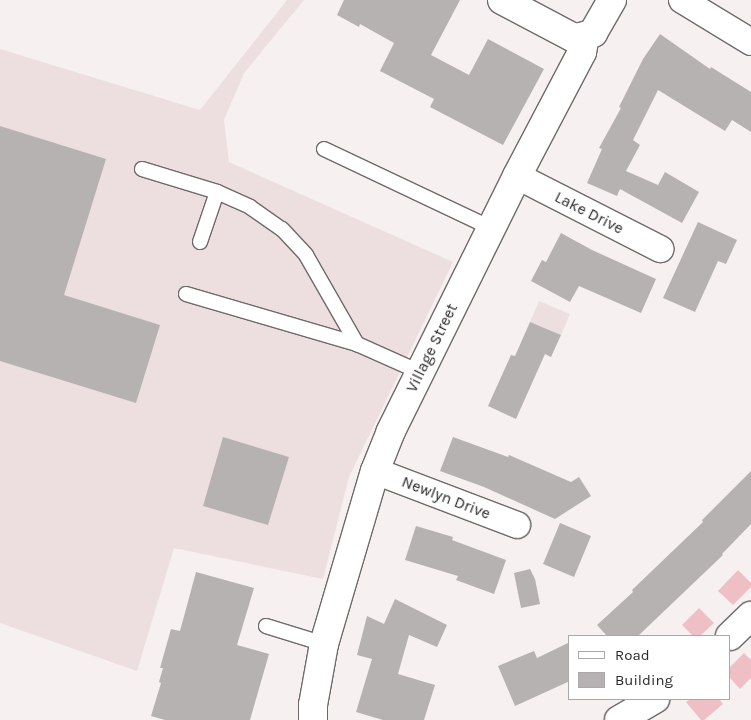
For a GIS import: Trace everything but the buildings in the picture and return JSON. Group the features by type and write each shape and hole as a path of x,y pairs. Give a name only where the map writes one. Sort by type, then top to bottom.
{"main road":[{"path":"502,0 574,38 585,36"},
{"name":"Village Street","path":"314,720 313,705 324,644 375,471 420,372 491,228 582,52 585,36 593,33 612,0"},
{"path":"731,635 751,616"},
{"path":"619,720 653,700"}],"street":[{"path":"682,0 751,42"},
{"name":"Lake Drive","path":"517,176 660,249"},
{"name":"Newlyn Drive","path":"375,471 517,525"}],"lane":[{"path":"324,149 491,228"},
{"path":"142,169 217,192 250,207 282,230 306,255 357,344"},
{"path":"200,242 217,192"},
{"path":"186,294 357,344 420,372"},
{"path":"266,626 324,644"}],"shaded area":[{"path":"287,0 304,0 244,73 224,120 229,162 453,262 349,477 323,579 174,548 137,671 0,623 0,49 200,110"},
{"path":"539,301 570,314 561,335 530,322"},
{"path":"738,570 751,583 751,587 733,605 718,591"},
{"path":"699,608 714,623 701,635 692,635 682,625"},
{"path":"744,653 751,660 751,678 740,689 731,679 731,666"},
{"path":"689,700 720,700 723,704 704,720 701,720 686,702"}]}
